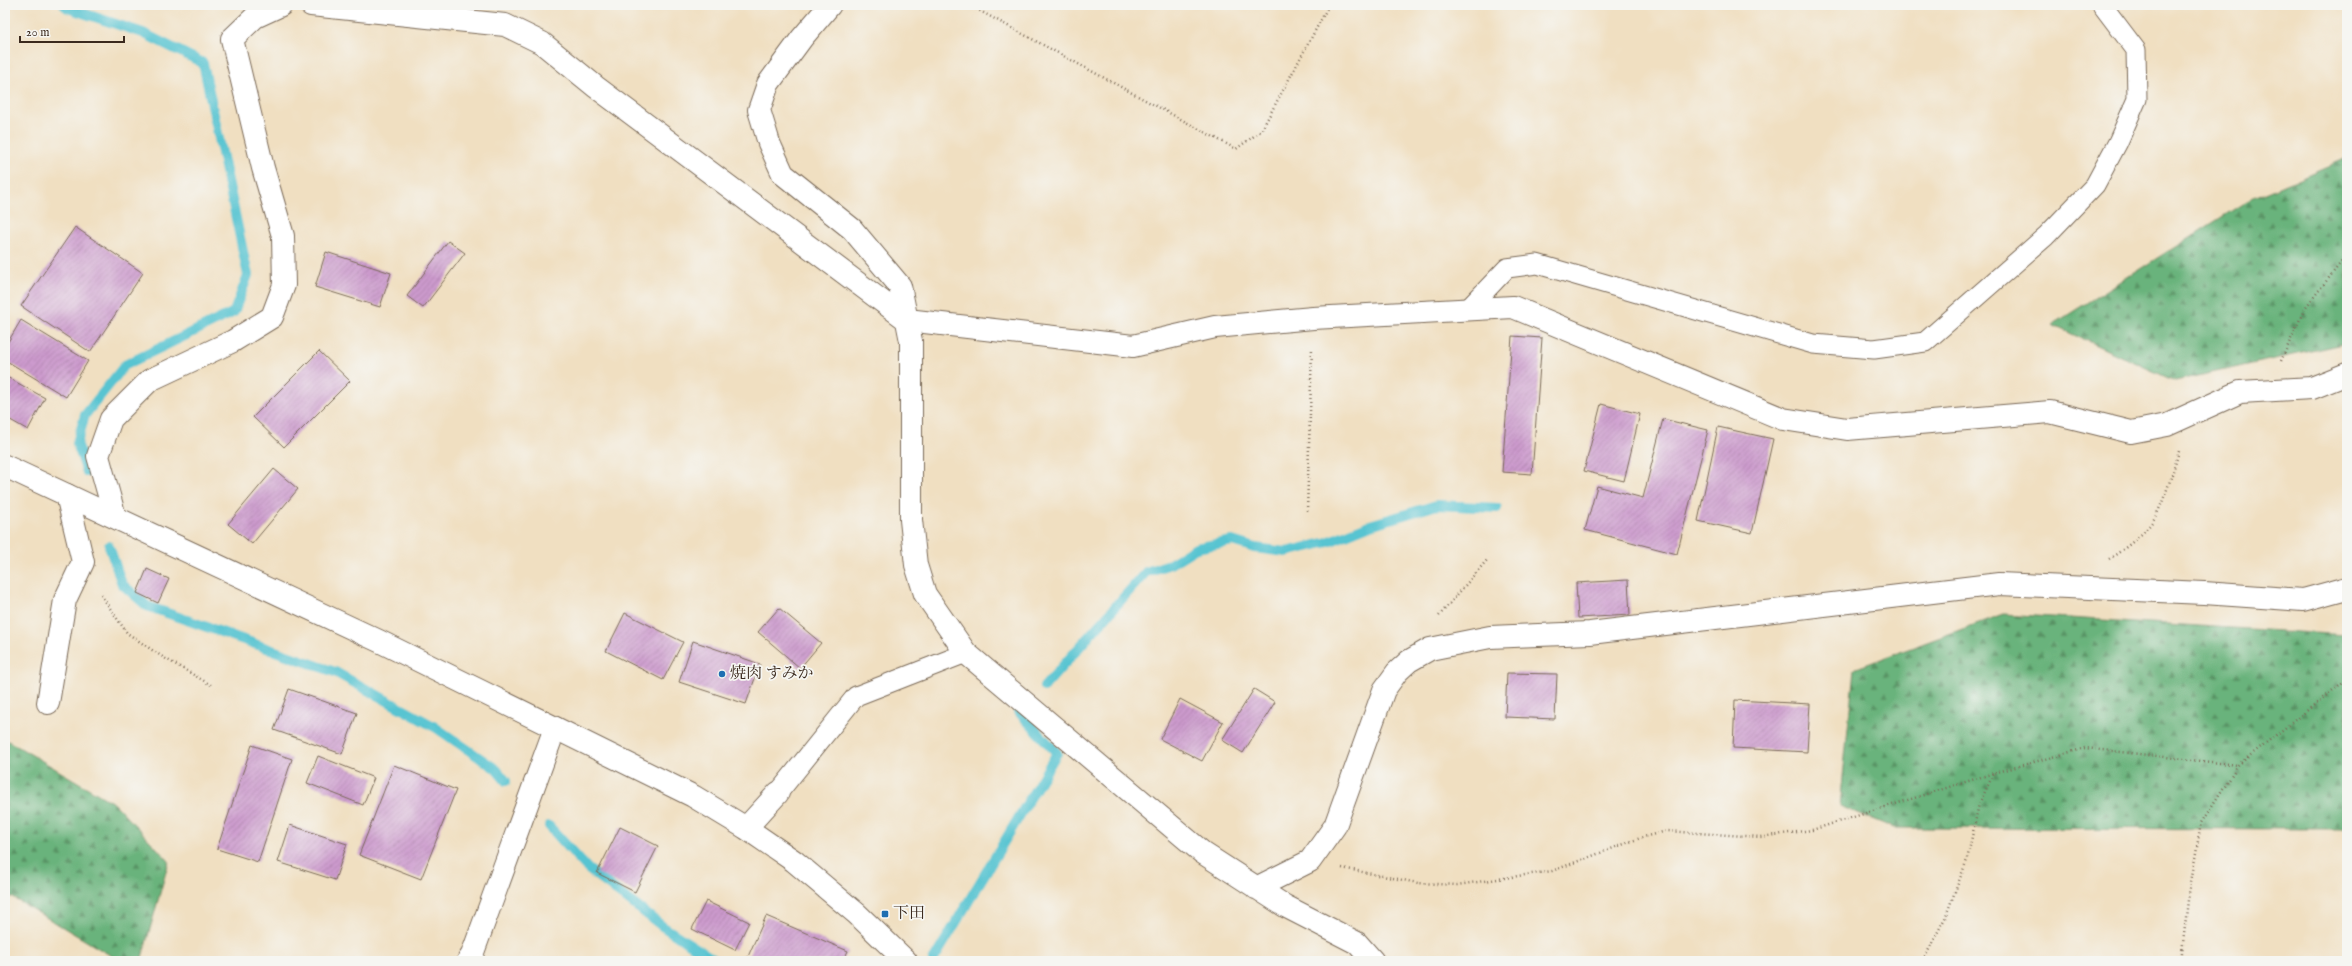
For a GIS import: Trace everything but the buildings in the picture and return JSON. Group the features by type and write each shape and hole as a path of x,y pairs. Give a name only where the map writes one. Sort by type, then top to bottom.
{"street":[{"path":"115,517 98,456 111,419 150,380 233,341 272,317 284,285 283,236 263,168 232,39 255,17 281,5"},
{"path":"311,5 505,25 542,42 596,87 907,320 1133,346 1215,327 1313,318 1513,307 1783,419 1847,429 2050,412 2131,432 2168,425 2240,392 2312,388 2347,374"},
{"path":"830,5 802,38 768,84 759,110 769,143 783,174 852,229 900,286 911,341 911,520 916,565 925,594 966,653 1203,853 1256,888 1356,943 1373,961"},
{"path":"5,466 379,641 693,796 746,828 794,861 857,914 906,961"},
{"path":"48,703 65,600 83,562 67,495"},
{"path":"1256,888 1310,862 1335,826 1384,690 1397,672 1409,661 1430,649 1490,637 1590,633 1998,584 2204,593 2303,600 2347,588"},
{"path":"468,961 472,955 555,728"},
{"path":"746,828 778,793"}],"lane":[{"path":"1467,310 1507,268 1537,264 1813,344 1874,349 1925,342 2046,236 2095,185 2118,142 2137,99 2136,50 2102,5"},
{"path":"778,793 856,696 966,653"}],"path":[{"path":"969,5 1236,149 1261,132 1329,5"},
{"path":"2267,390 2305,308 2347,255"},
{"path":"1307,511 1313,318"},
{"path":"2108,560 2125,548 2151,525 2171,480 2190,415"},
{"path":"1437,618 1487,560"},
{"path":"83,562 97,590 127,633 161,656 211,685"},
{"path":"2181,961 2188,900 2201,823 2238,765 2347,680"},
{"path":"1310,862 1418,884 1457,885 1552,871 1643,837 1667,831 1760,837 1812,830 1994,773 2085,748 2238,765"},
{"path":"1923,961 1945,918 1966,860 1979,804 1994,773"}],"green space":[{"path":"2347,158 2347,343 2175,381 2052,325 2247,201"},
{"path":"2003,614 2347,635 2347,829 1894,828 1840,806 1854,669"},
{"path":"5,739 115,804 169,861 141,961 120,961 5,893"}],"waterway":[{"path":"64,5 68,8 143,33 203,63 248,275 234,312 125,365 85,415 77,443 87,472"},
{"path":"1044,687 1146,572 1170,564 1196,548 1232,541 1255,548 1286,552 1328,542 1370,525 1437,505 1497,508"},
{"path":"109,546 122,584 147,606 335,672 435,727 496,769 506,781"},
{"path":"933,961 1057,753 1018,711"},
{"path":"549,826 588,869 662,926 716,961"}],"place":[{"name":"焼肉 すみか","path":"722,674"},
{"name":"下田","path":"885,914"}]}
